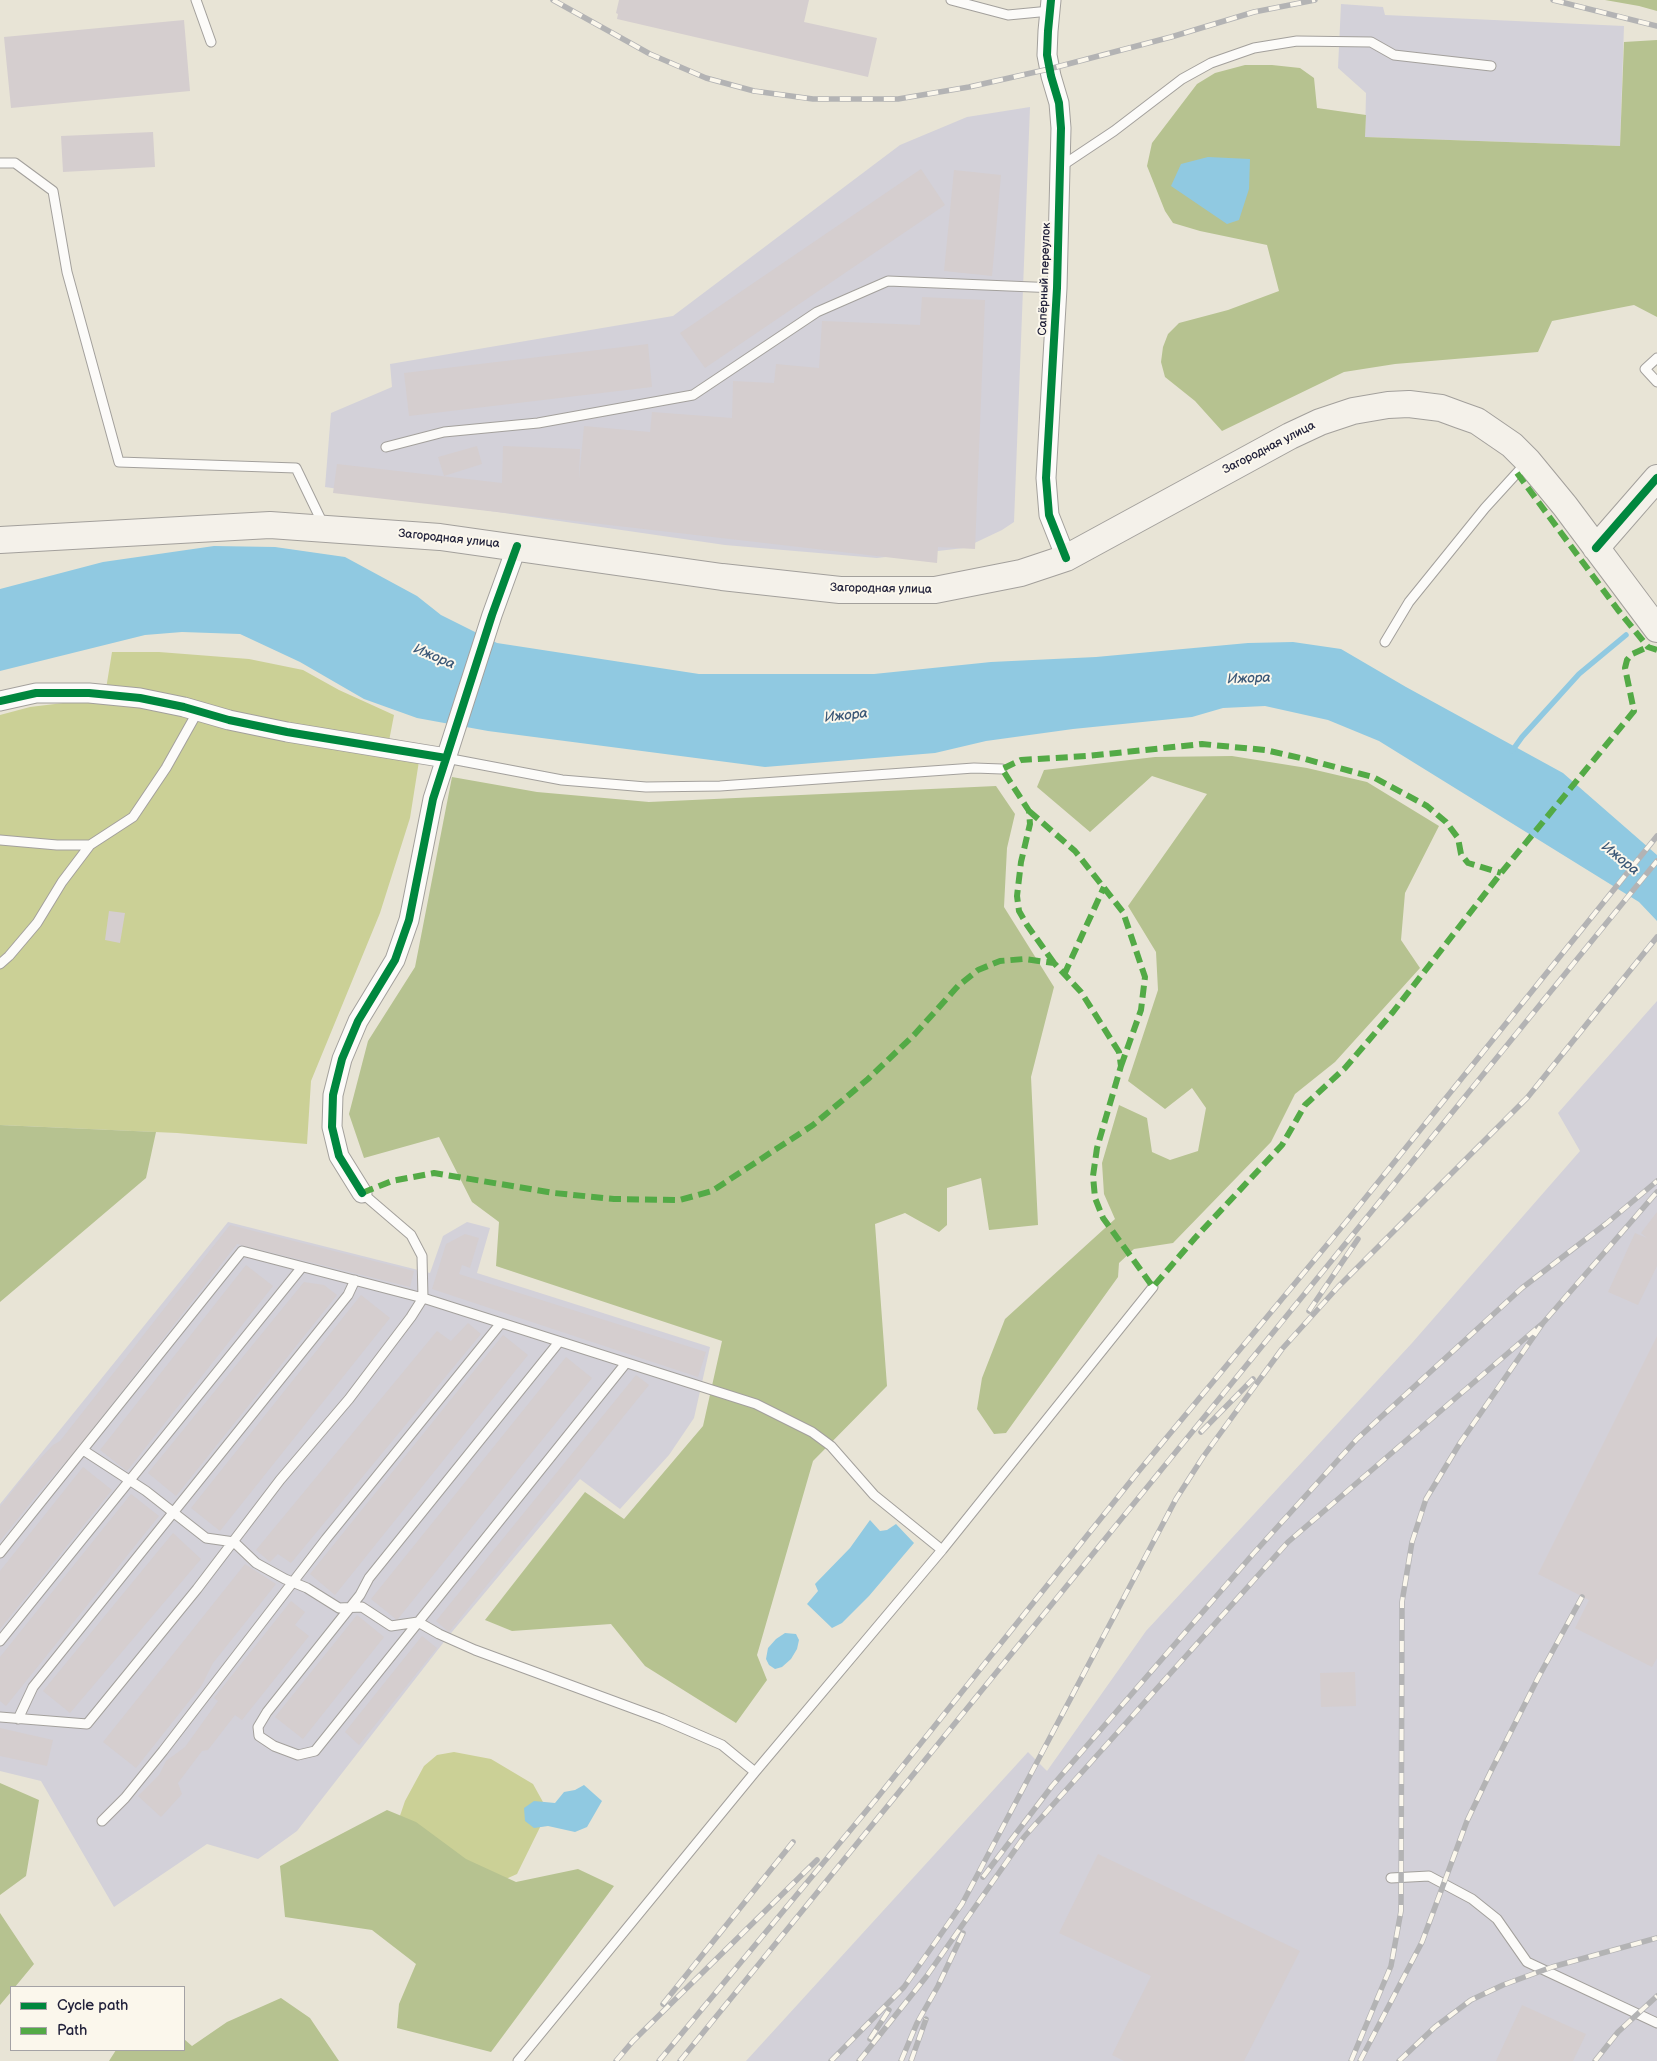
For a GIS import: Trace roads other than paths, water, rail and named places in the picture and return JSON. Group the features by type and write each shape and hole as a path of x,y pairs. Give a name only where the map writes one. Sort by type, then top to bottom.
{"main road":[{"name":"Загородная улица","path":"0,540 270,525 440,537 517,546 722,576 840,590 935,590 979,583 1021,573 1066,558 1290,436 1320,422 1353,411 1388,405 1409,404 1441,408 1477,421 1498,434 1528,462 1657,628"},
{"path":"1596,548 1657,478"}],"street":[{"name":"Сапёрный переулок","path":"1051,5 1047,54 1059,103 1061,128 1057,288 1046,478 1049,515 1066,558"},
{"path":"362,1193 339,1156 332,1127 333,1095 342,1059 358,1022 395,960 409,920 433,799 492,615 517,546"},
{"path":"0,701 36,693 90,693 140,698 287,732 446,758"}],"lane":[{"path":"196,0 211,42"},
{"path":"951,0 1008,15 1051,5"},
{"path":"1060,167 1114,131 1182,79 1211,64 1254,48 1297,41 1371,42 1394,55 1491,66"},
{"path":"0,163 15,162 53,192 67,272 120,462 296,468 326,529"},
{"path":"386,447 444,432 538,423 693,395 817,312 888,281 1057,288"},
{"path":"1657,358 1645,369 1657,382"},
{"path":"1385,642 1409,602 1485,508 1528,462"},
{"path":"0,964 37,922 62,882 90,845 133,817 166,768 198,711"},
{"path":"446,758 562,780 646,787 720,786 974,768 1002,769"},
{"path":"0,840 57,845 90,845"},
{"path":"0,1717 87,1724 234,1542 280,1480 349,1399 411,1317 423,1298 422,1256 411,1236 362,1193"},
{"path":"0,1553 242,1251 423,1298 756,1404 812,1432 831,1446 874,1496 942,1550"},
{"path":"0,1641 302,1267"},
{"path":"18,1719 33,1688 348,1295 355,1280"},
{"path":"518,2061 755,1772 942,1550 1153,1287"},
{"path":"102,1821 125,1798 163,1751 326,1539 501,1323"},
{"path":"559,1342 369,1578 350,1608 267,1712 258,1727 259,1736 274,1746 298,1755 315,1751 626,1363"},
{"path":"83,1450 146,1491 206,1538 234,1542 256,1563 307,1588 339,1608 362,1607 391,1626 418,1622 439,1634 475,1650 662,1719 722,1745 755,1772"},
{"path":"1391,1878 1429,1876 1472,1899 1497,1919 1527,1962 1657,2023"}],"water":[{"path":"1208,157 1250,159 1249,189 1239,220 1227,224 1171,186 1181,164"},
{"name":"Ижора","path":"214,546 275,547 345,557 417,596 441,615 497,643 699,674 874,674 991,662 1096,657 1248,643 1293,642 1341,649 1563,773 1657,855 1657,921 1639,902 1379,741 1328,720 1265,706 1223,708 1192,717 1073,729 986,741 935,753 765,767 488,731 417,718 364,699 300,662 240,634 182,632 145,635 0,671 0,589 103,562"},
{"path":"870,1520 880,1531 887,1530 896,1524 914,1543 869,1596 842,1623 832,1628 807,1604 818,1591 815,1584 850,1548"},
{"path":"785,1633 796,1634 799,1640 797,1649 791,1659 782,1667 775,1669 769,1665 766,1659 768,1648"},
{"path":"584,1785 602,1801 587,1827 575,1832 548,1826 534,1828 525,1821 524,1808 534,1801 555,1803 564,1792 575,1790"}],"waterway":[{"path":"1512,751 1522,737 1579,674 1626,635"}],"railway":[{"path":"553,0 650,54 706,78 754,91 813,99 898,99 969,87 1049,69 1171,37 1254,12 1315,0"},
{"path":"1553,0 1657,26"},
{"path":"659,2061 877,1798 1138,1472 1346,1222 1657,836"},
{"path":"680,2061 1657,861"},
{"path":"831,2061 904,1987 962,1904 1176,1499 1203,1457 1282,1349 1338,1287 1527,1098 1657,937"},
{"path":"983,1877 1052,1786 1253,1554 1357,1439 1522,1288 1607,1223 1657,1181"},
{"path":"1351,2061 1391,1966 1401,1911 1402,1602 1412,1542 1426,1499 1460,1443 1543,1323 1657,1192"},
{"path":"1309,1311 1358,1239"},
{"path":"859,2061 926,1977 1024,1837 1288,1542 1543,1323"},
{"path":"1201,1432 1253,1379"},
{"path":"1360,2061 1422,1942 1467,1821 1538,1678 1582,1597"},
{"path":"663,2004 793,1842"},
{"path":"616,2061 633,2041 817,1860"},
{"path":"901,2061 917,2023 938,1986 963,1933"},
{"path":"1399,2061 1435,2027 1471,2000 1503,1985 1552,1967 1657,1938"},
{"path":"1595,2061 1618,2032 1657,1996"},
{"path":"870,2039 889,2010"},
{"path":"911,2061 926,2019"}]}
